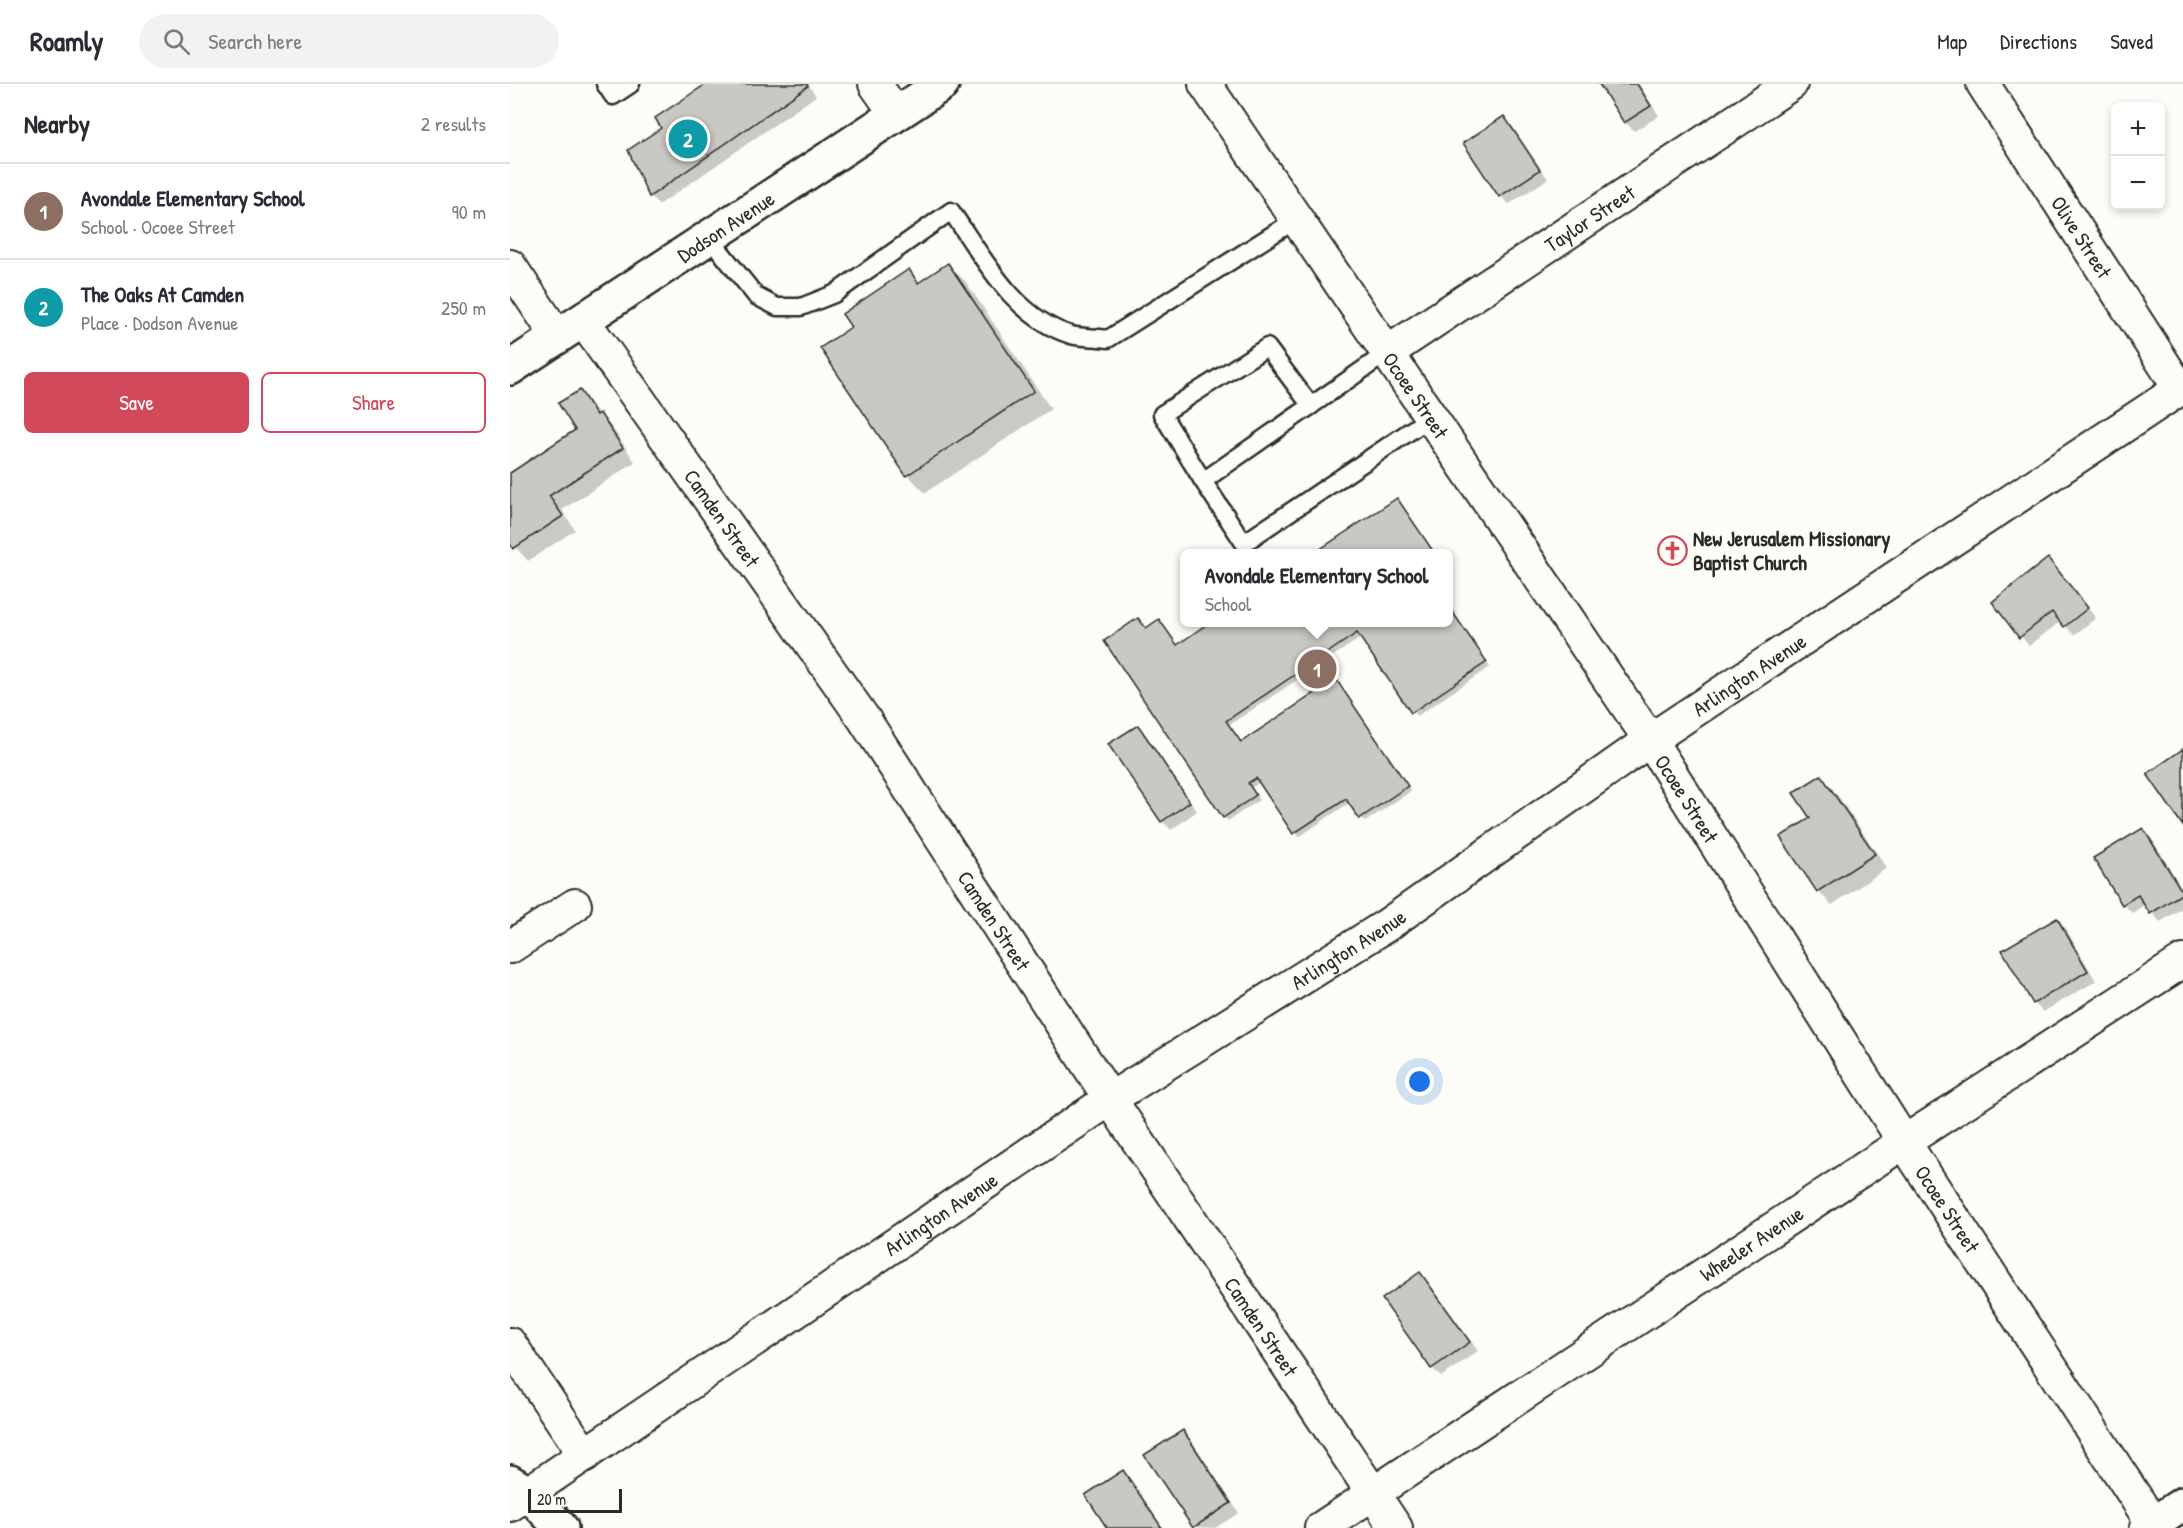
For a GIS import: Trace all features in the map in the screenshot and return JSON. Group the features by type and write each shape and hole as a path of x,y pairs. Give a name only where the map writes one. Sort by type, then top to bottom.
{"main road":[{"name":"Dodson Avenue","path":"510,368 942,84"},
{"path":"516,1493 561,1528"},
{"path":"2152,1527 2183,1504"}],"street":[{"path":"875,84 896,114"},
{"name":"Ocoee Street","path":"1205,84 1650,740 1904,1142 2152,1527"},
{"name":"Taylor Street","path":"1388,352 1791,84"},
{"name":"Olive Street","path":"1983,84 2182,388"},
{"name":"Camden Street","path":"510,266 570,328 864,719 1110,1099 1396,1528"},
{"name":"Arlington Avenue","path":"516,1493 585,1455 1110,1099 1387,925 1650,740 2182,388"},
{"path":"510,947 575,905"},
{"name":"Wheeler Avenue","path":"1322,1528 1904,1142 2183,961"},
{"path":"510,1344 585,1455"}],"lane":[{"path":"605,84 614,96 631,84"},
{"path":"710,237 756,296 777,306 801,307 834,294 951,212 1009,293 1043,323 1072,335 1108,339 1297,219"},
{"path":"1311,406 1267,347 1162,414 1244,543 1431,417"},
{"path":"1203,481 1388,352"}],"building":[{"path":"706,84 807,84 808,86 649,197 628,150 661,128 655,118"},
{"path":"1599,84 1637,84 1651,106 1624,123"},
{"path":"1504,116 1540,170 1499,197 1463,143"},
{"path":"948,263 1034,391 906,476 820,348 851,327 842,314 909,269 918,283"},
{"path":"580,390 596,415 600,413 623,448 549,496 563,516 513,549 510,544 510,473 575,430 558,403"},
{"path":"1397,498 1432,549 1320,549"},
{"path":"2048,558 2088,608 2064,627 2052,612 2019,638 1992,602"},
{"path":"1453,613 1487,662 1411,713 1357,633 1226,721 1241,742 1336,679 1408,786 1359,819 1346,799 1293,834 1256,778 1248,783 1256,795 1223,818 1104,641 1138,618 1146,628 1159,619 1177,645 1203,627 1453,627"},
{"path":"1138,725 1190,802 1161,822 1108,744"},
{"path":"2183,749 2183,826 2147,774"},
{"path":"1821,775 1875,854 1817,892 1780,837 1810,818 1793,793"},
{"path":"2143,828 2183,893 2150,914 2138,895 2122,905 2093,858"},
{"path":"2057,918 2088,971 2033,1004 2002,950"},
{"path":"1420,1272 1470,1342 1431,1369 1382,1299"},
{"path":"1183,1430 1231,1503 1193,1528 1144,1455"},
{"path":"1123,1470 1162,1528 1107,1528 1085,1495"}],"place":[{"name":"The Oaks At Camden","path":"688,139"},
{"name":"New Jerusalem Missionary Baptist Church","path":"1672,550"},
{"name":"Avondale Elementary School","path":"1317,669"}]}
